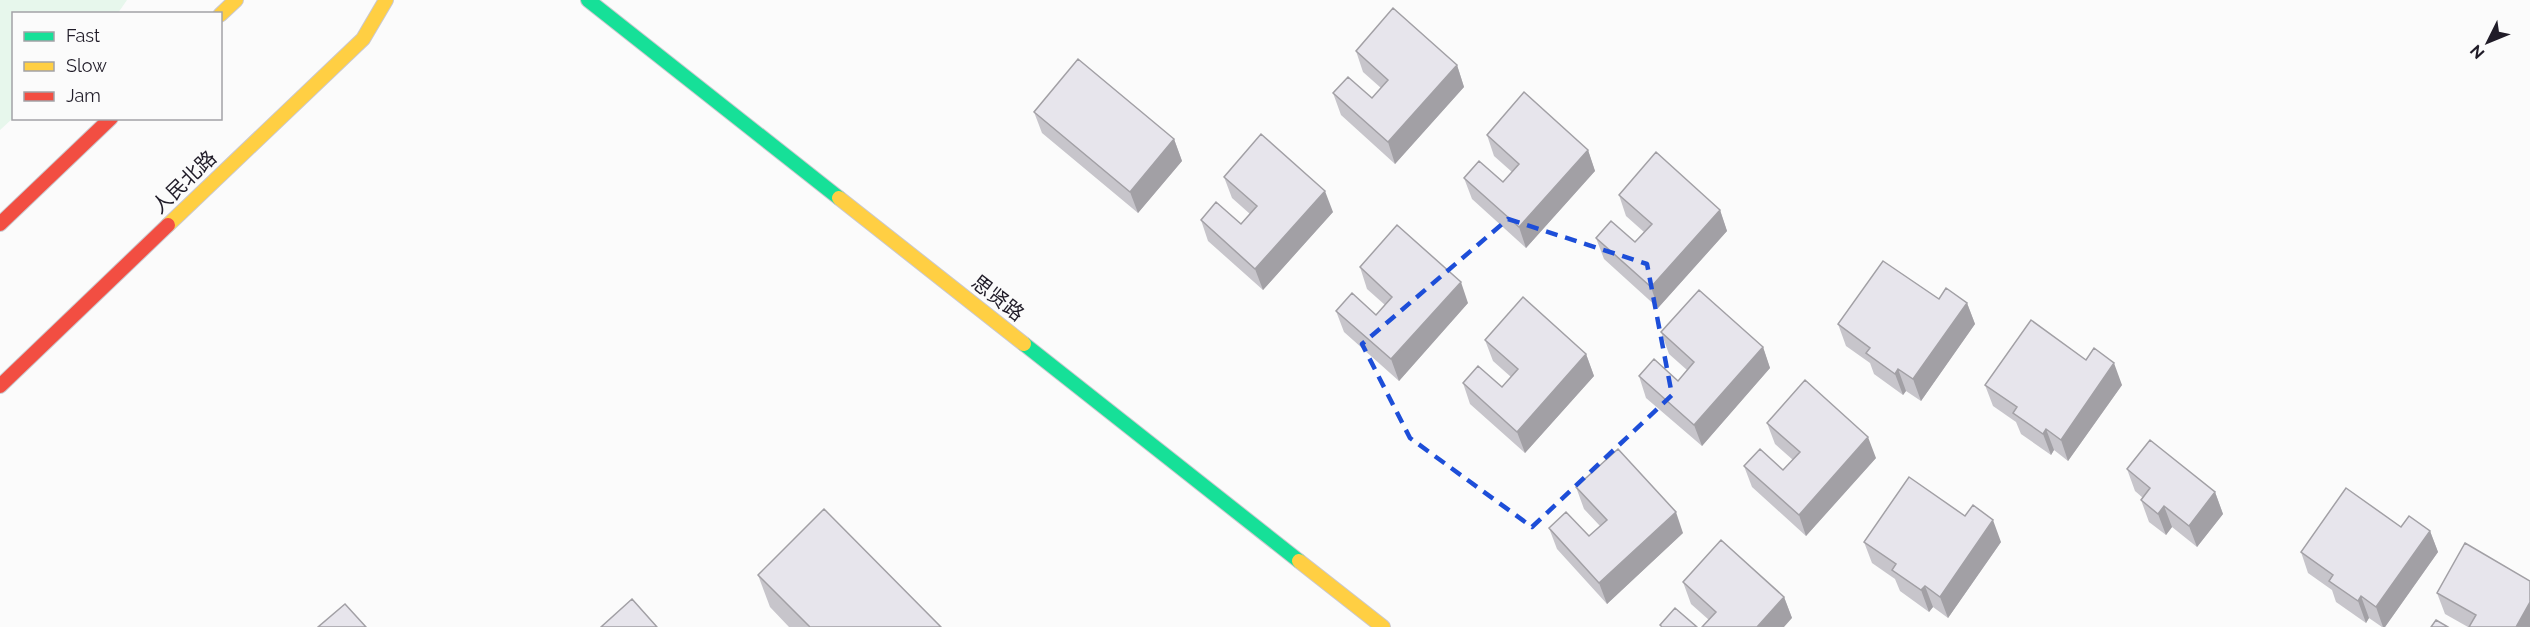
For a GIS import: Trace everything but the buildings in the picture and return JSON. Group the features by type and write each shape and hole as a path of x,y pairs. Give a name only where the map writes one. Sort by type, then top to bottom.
{"main road":[{"path":"222,13 236,0"},
{"name":"人民北路","path":"0,386 363,39 386,0"},
{"name":"思贤路","path":"588,0 1383,627"},
{"path":"0,224 109,120"}],"highlighted area":[{"path":"1508,219 1647,264 1672,395 1532,527 1410,438 1362,344"}],"green space":[{"path":"0,0 127,0 119,12 12,12 12,119 0,130"}],"traffic: fast":[{"path":"588,0 839,198"},
{"path":"1024,344 1299,561"}],"traffic: slow":[{"path":"222,13 236,0"},
{"path":"168,225 363,39 386,0"},
{"path":"839,198 1024,344"},
{"path":"1299,561 1383,627"}],"traffic: jam":[{"path":"0,224 109,120"},
{"path":"0,386 168,225"}]}
